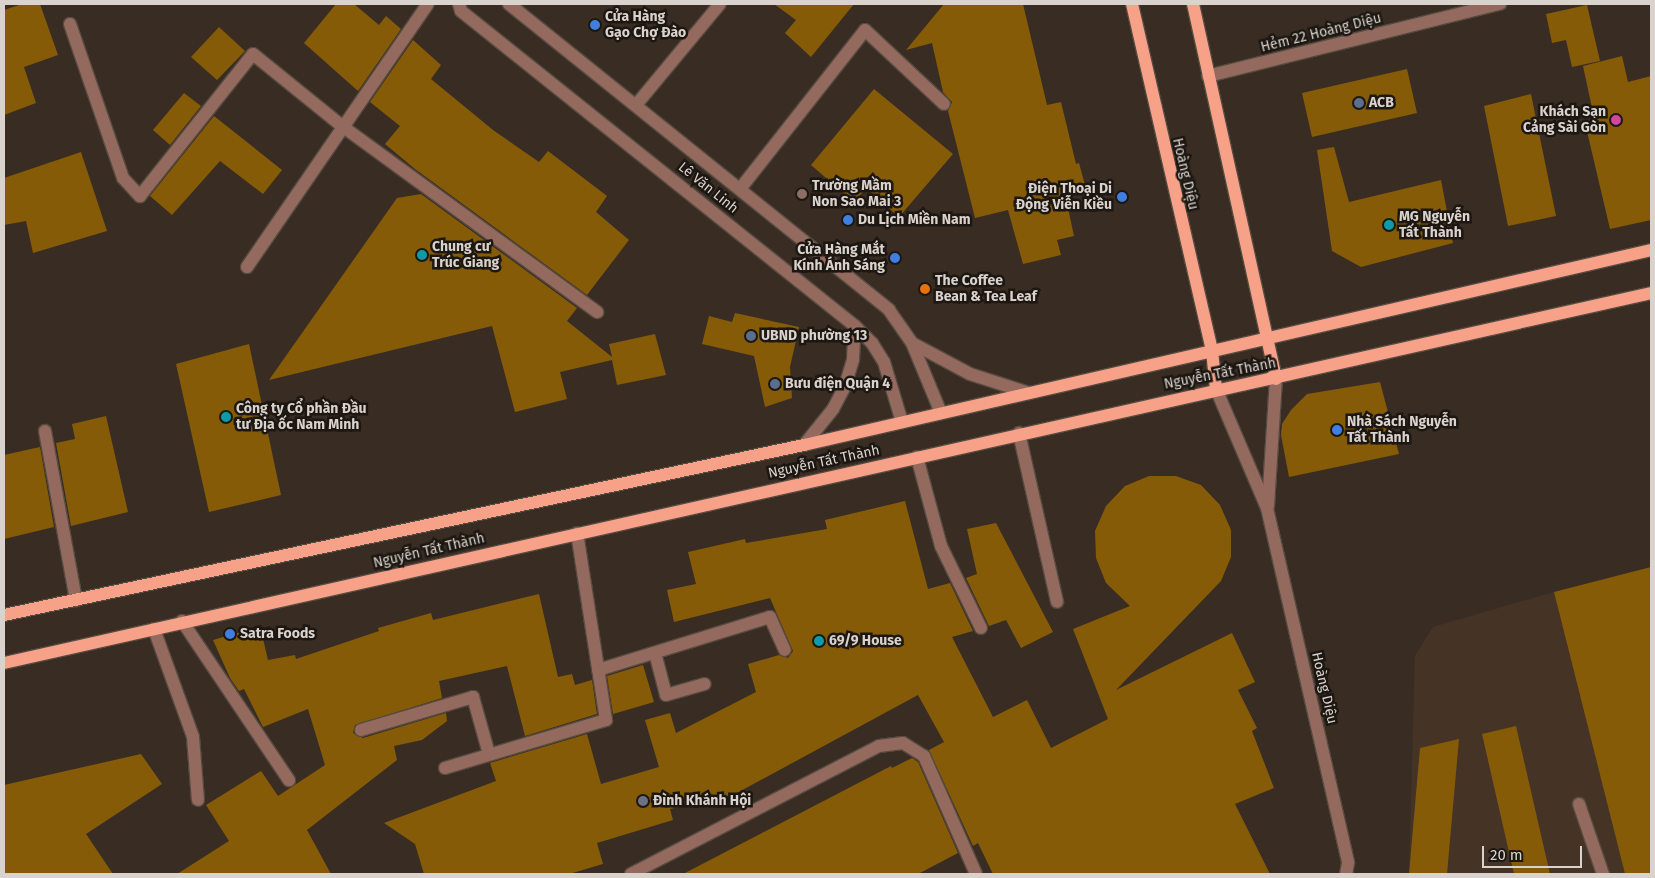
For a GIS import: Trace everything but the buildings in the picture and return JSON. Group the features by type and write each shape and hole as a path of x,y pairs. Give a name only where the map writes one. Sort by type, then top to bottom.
{"main road":[{"name":"Hoàng Diệu","path":"1132,4 1212,351 1216,389"},
{"path":"1193,4 1276,379"},
{"name":"Nguyễn Tất Thành","path":"4,615 804,445 1651,250"},
{"name":"Nguyễn Tất Thành","path":"4,663 182,621 577,534 1216,389 1276,379 1651,292"}],"street":[{"path":"247,267 342,126 428,4"},
{"name":"Lê Văn Linh","path":"459,4 461,11 855,326 872,343 884,362 902,422"},
{"name":"Lê Văn Linh","path":"509,4 889,310 912,343 940,413"},
{"path":"636,105 720,4"},
{"name":"Hẻm 22 Hoàng Diệu","path":"1208,76 1500,4"},
{"path":"70,24 123,178 140,196 253,54 342,126 597,312"},
{"path":"740,189 865,30 944,104"},
{"path":"804,445 834,409 845,386 853,359 855,326"},
{"path":"912,343 970,374 1029,393"},
{"name":"Hoàng Diệu","path":"1268,508 1276,379"},
{"name":"Hoàng Diệu","path":"1216,389 1268,508 1348,863 1346,874"},
{"path":"45,431 76,600"},
{"path":"1019,433 1057,602"},
{"path":"917,457 940,546 981,628"},
{"path":"445,768 606,720 577,534"},
{"path":"598,670 770,617 785,650"},
{"path":"182,621 289,780"},
{"path":"154,628 193,736 198,800"},
{"path":"655,653 666,695 704,684"},
{"path":"361,730 473,697 490,754"},
{"path":"631,874 879,746 903,743 924,756 976,874"},
{"path":"1579,804 1604,874"}],"shaded area":[{"path":"1554,592 1625,874 1409,874 1415,656 1433,627"}],"place":[{"name":"Cửa Hàng Gạo Chợ Đào","path":"595,25"},
{"name":"ACB","path":"1359,103"},
{"name":"Khách Sạn Cảng Sài Gòn","path":"1616,120"},
{"name":"Trường Mầm Non Sao Mai 3","path":"802,194"},
{"name":"Điện Thoại Di Động Viễn Kiều","path":"1122,197"},
{"name":"Du Lịch Miền Nam","path":"848,220"},
{"name":"MG Nguyễn Tất Thành","path":"1389,225"},
{"name":"Chung cư Trúc Giang","path":"422,255"},
{"name":"Cửa Hàng Mắt Kính Ánh Sáng","path":"895,258"},
{"name":"The Coffee Bean & Tea Leaf","path":"925,289"},
{"name":"UBND phường 13","path":"751,336"},
{"name":"Bưu điện Quận 4","path":"775,384"},
{"name":"Công ty Cổ phần Đầu tư Địa ốc Nam Minh","path":"226,417"},
{"name":"Nhà Sách Nguyễn Tất Thành","path":"1337,430"},
{"name":"Satra Foods","path":"230,634"},
{"name":"69/9 House","path":"819,641"},
{"name":"Đình Khánh Hội","path":"643,801"}]}
